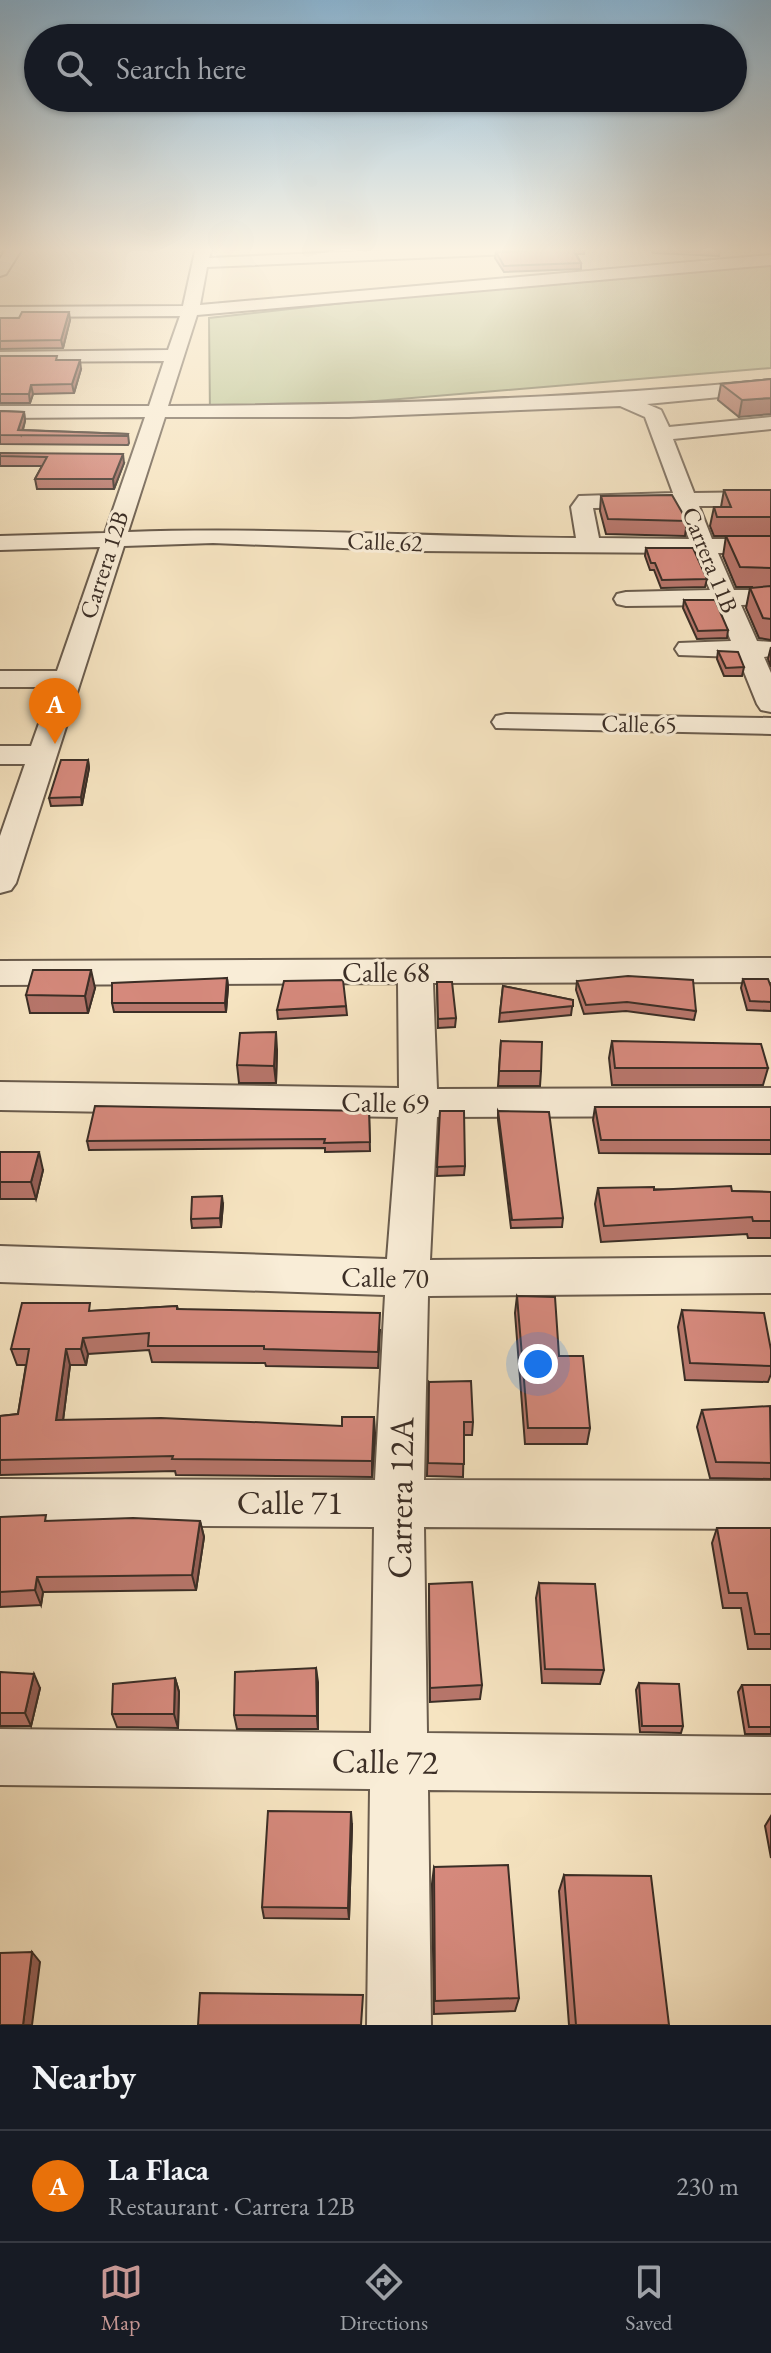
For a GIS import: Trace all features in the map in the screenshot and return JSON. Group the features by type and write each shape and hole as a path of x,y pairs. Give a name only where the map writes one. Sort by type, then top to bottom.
{"street":[{"name":"Carrera 12B","path":"0,883 6,844 42,755 112,541 133,454 154,411 178,342"},
{"path":"0,357 173,355"},
{"path":"0,412 349,411 623,400 771,386"},
{"path":"658,424 668,394"},
{"path":"623,400 658,424 771,423"},
{"name":"Carrera 11B","path":"658,424 725,597 758,649 771,704"},
{"path":"589,545 582,507 587,501 771,499"},
{"name":"Calle 62","path":"0,543 213,536 420,544 771,546"},
{"path":"626,599 771,597"},
{"path":"688,649 758,649"},
{"path":"0,679 67,679"},
{"name":"Calle 65","path":"506,722 771,726"},
{"path":"0,755 42,755"},
{"name":"Calle 68","path":"0,973 771,970"},
{"name":"Carrera 12A","path":"399,2025 399,1503 407,1278 418,1103 415,972"},
{"name":"Calle 69","path":"0,1096 418,1103 771,1102"},
{"name":"Calle 70","path":"0,1264 407,1278 771,1275"},
{"name":"Calle 71","path":"0,1502 771,1505"},
{"name":"Calle 72","path":"0,1757 771,1765"}],"green space":[{"path":"209,342 771,342 771,368 210,415"}],"building":[{"path":"0,356 57,356 56,360 80,360 72,384 31,385 29,394 0,394"},
{"path":"771,379 771,398 742,400 721,384"},
{"path":"0,411 24,412 18,430 128,434 0,435"},
{"path":"0,453 123,454 113,479 35,479 47,457 0,456"},
{"path":"724,490 771,490 771,517 717,517 714,507 731,507"},
{"path":"672,495 687,521 608,519 601,496"},
{"path":"726,536 771,536 771,568 740,567"},
{"path":"646,548 693,548 707,579 662,580"},
{"path":"771,586 771,619 763,618 750,588"},
{"path":"684,600 715,600 728,630 698,631"},
{"path":"718,651 738,652 744,667 726,668"},
{"path":"61,760 88,760 81,797 49,798"},
{"path":"33,970 91,970 85,996 26,995"},
{"path":"628,976 693,980 696,1011 627,1002 586,1005 577,981"},
{"path":"227,978 225,1003 112,1003 112,983"},
{"path":"743,979 768,979 771,1002 750,1001"},
{"path":"343,980 346,1006 277,1010 284,981"},
{"path":"437,982 452,982 456,1018 438,1019"},
{"path":"503,986 573,1000 573,1006 500,1013"},
{"path":"276,1032 274,1066 237,1065 240,1033"},
{"path":"501,1041 542,1042 541,1071 499,1071"},
{"path":"612,1041 761,1044 768,1068 615,1068"},
{"path":"95,1106 369,1111 370,1142 324,1143 325,1139 87,1141"},
{"path":"595,1107 771,1107 771,1140 601,1140"},
{"path":"440,1111 464,1111 465,1166 437,1167"},
{"path":"498,1111 549,1112 563,1218 512,1220"},
{"path":"0,1152 39,1152 31,1182 0,1182"},
{"path":"731,1186 732,1191 771,1192 771,1221 753,1221 752,1217 604,1226 598,1188 654,1187 654,1190"},
{"path":"222,1196 220,1218 191,1219 192,1197"},
{"path":"517,1296 555,1297 559,1356 583,1356 590,1428 528,1428"},
{"path":"22,1303 90,1303 89,1311 177,1306 177,1309 380,1313 378,1352 264,1349 264,1346 148,1346 149,1333 83,1338 81,1349 66,1349 56,1420 161,1418 342,1426 342,1417 374,1417 372,1461 172,1459 173,1456 0,1460 0,1416 18,1414 29,1349 11,1349"},
{"path":"682,1310 764,1313 771,1366 690,1363"},
{"path":"471,1381 473,1422 464,1422 464,1464 428,1463 429,1382"},
{"path":"770,1406 771,1463 716,1462 702,1410"},
{"path":"46,1515 45,1521 133,1518 200,1521 192,1575 37,1577 35,1590 0,1592 0,1517"},
{"path":"717,1528 771,1528 771,1634 755,1634 747,1593 729,1593"},
{"path":"472,1582 482,1685 430,1688 429,1584"},
{"path":"539,1583 595,1584 604,1670 545,1669"},
{"path":"316,1668 317,1716 234,1715 235,1672"},
{"path":"0,1672 34,1674 25,1713 0,1713"},
{"path":"175,1678 174,1714 112,1714 113,1684"},
{"path":"639,1683 679,1684 683,1726 642,1726"},
{"path":"742,1685 771,1685 771,1727 749,1727"},
{"path":"268,1811 351,1812 348,1908 262,1907"},
{"path":"508,1865 519,1998 435,2001 434,1867"},
{"path":"564,1875 651,1876 669,2025 576,2025"},
{"path":"32,1952 23,2025 0,2025 0,1953"},
{"path":"200,1993 363,1995 361,2025 198,2025"}],"place":[{"name":"La Flaca","path":"55,744"}]}
